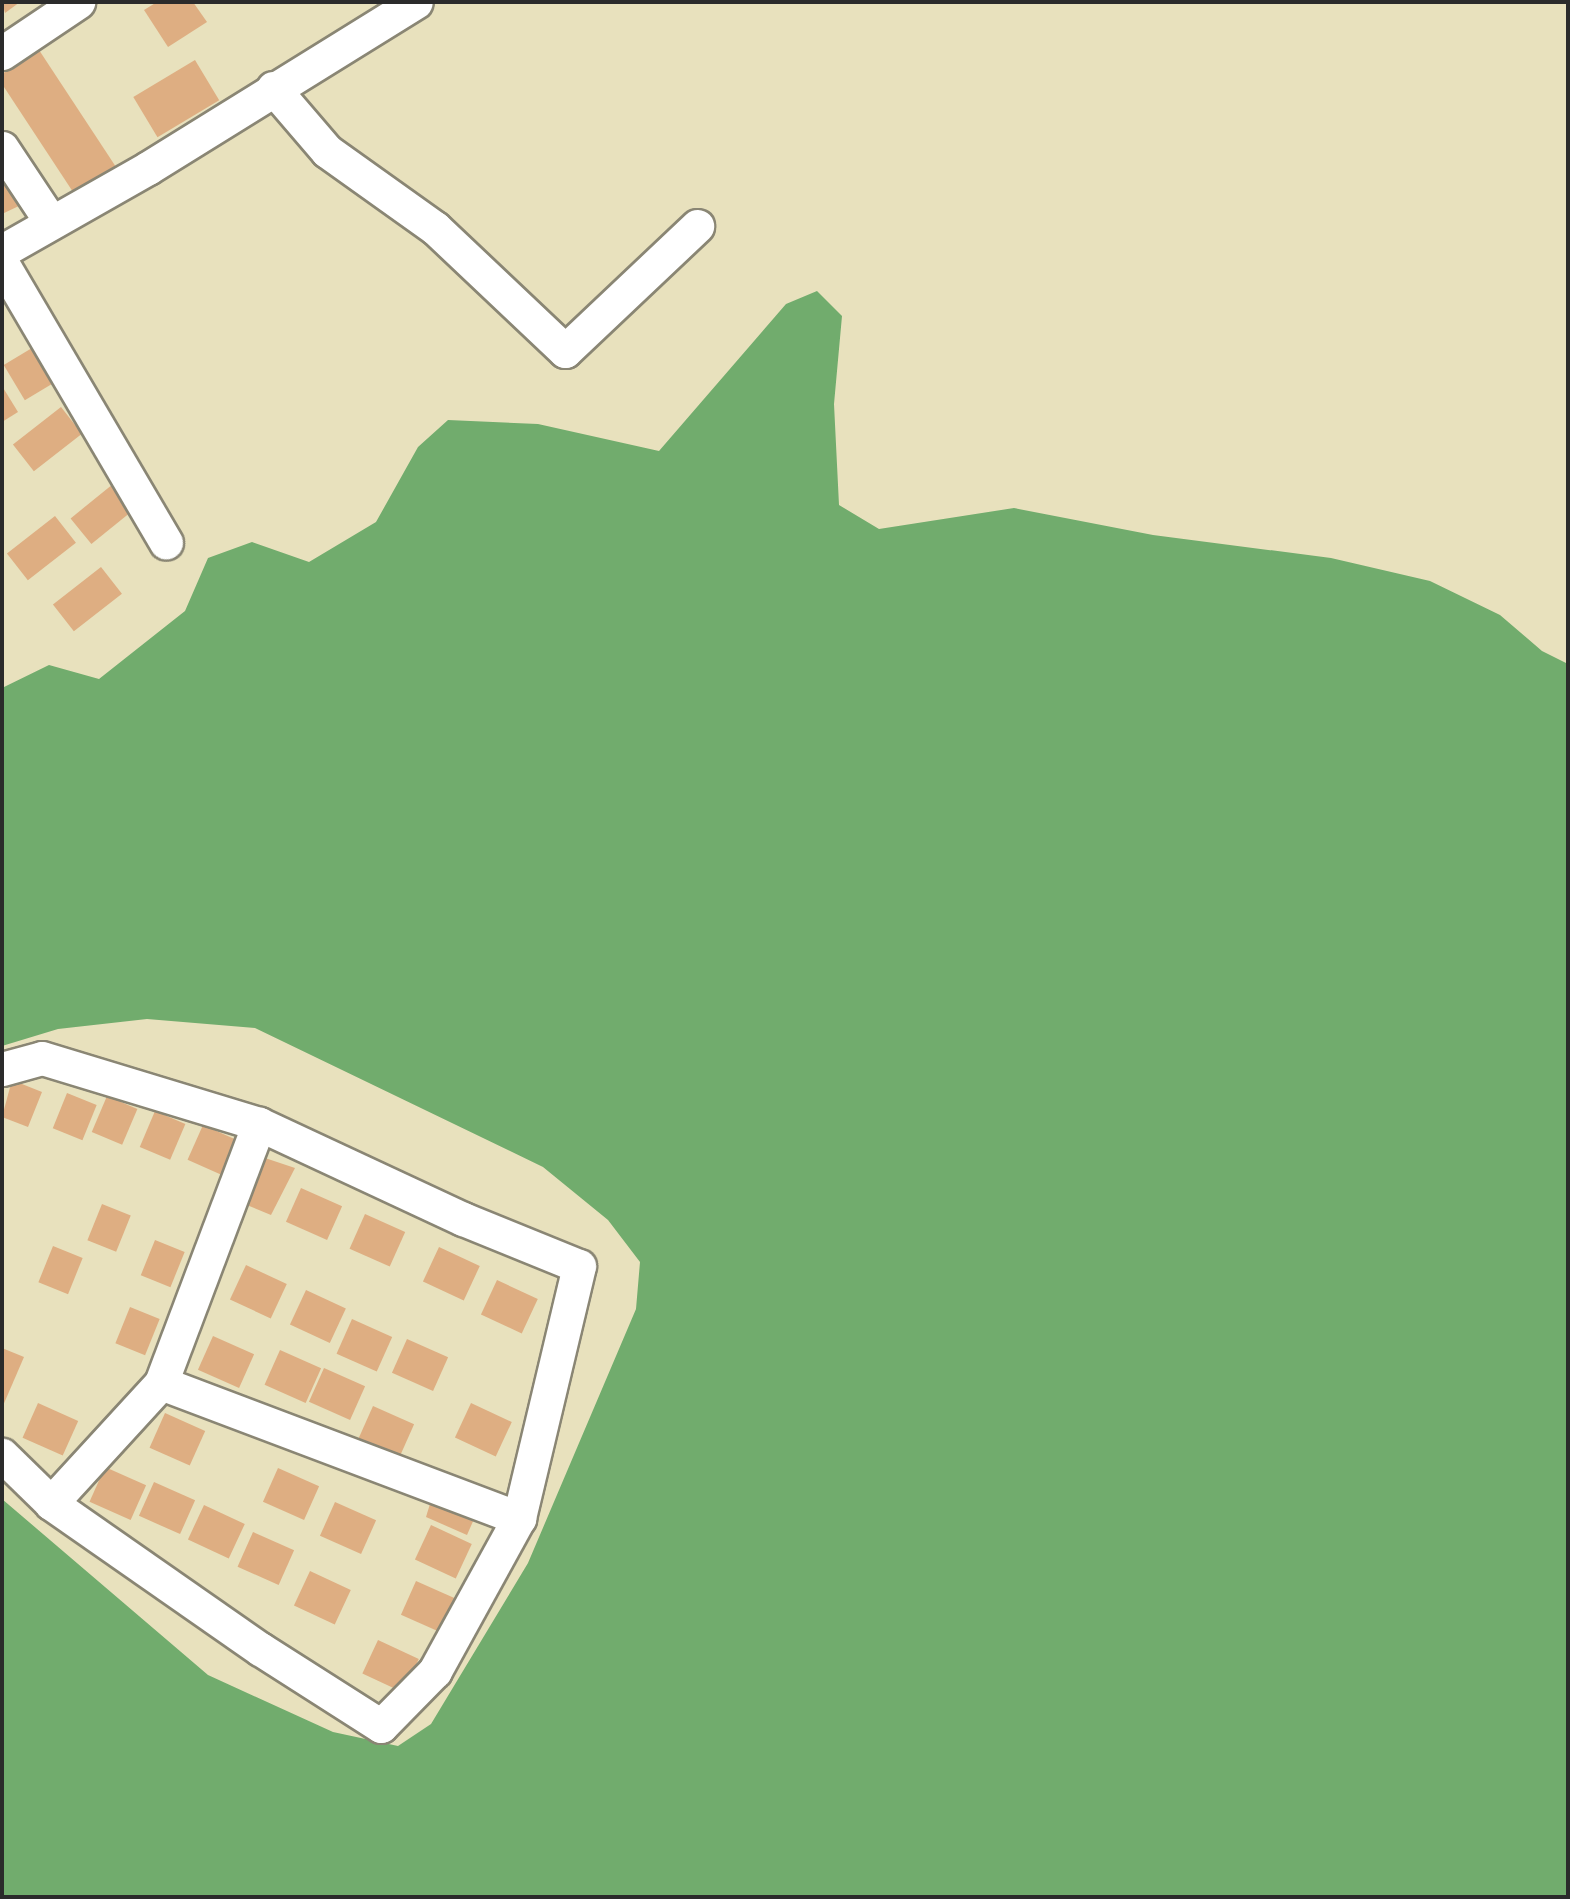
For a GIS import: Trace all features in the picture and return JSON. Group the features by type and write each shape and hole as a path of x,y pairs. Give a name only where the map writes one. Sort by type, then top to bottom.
{"street":[{"path":"2,53 78,2"},
{"path":"2,251 148,168 273,88 416,2"},
{"path":"273,88 327,151 435,228 565,351 697,226"},
{"path":"2,148 51,222"},
{"path":"2,263 166,542"},
{"path":"2,1069 41,1058 259,1124 463,1219 579,1266 519,1518 435,1671 381,1726 51,1503 2,1455"},
{"path":"51,1503 161,1382 259,1124"},
{"path":"161,1382 519,1518"}],"green space":[{"path":"817,291 842,316 834,404 839,505 879,529 1014,508 1153,535 1331,558 1430,581 1500,615 1542,651 1568,664 1568,1897 2,1897 2,1499 208,1675 333,1732 398,1746 431,1724 528,1563 636,1309 640,1262 608,1220 543,1167 255,1028 147,1019 58,1029 2,1046 2,688 49,665 99,679 185,611 208,558 252,542 309,562 376,522 418,447 448,420 538,424 659,451 786,304"}],"building":[{"path":"2,2 20,2 5,13"},
{"path":"157,2 193,2 207,22 168,47 144,10"},
{"path":"39,50 116,167 75,195 2,84 2,74"},
{"path":"195,60 219,100 157,137 133,97"},
{"path":"2,175 23,204 2,214"},
{"path":"32,348 53,383 25,400 4,365"},
{"path":"2,386 18,412 2,422"},
{"path":"61,407 82,434 34,471 13,445"},
{"path":"118,480 139,506 91,544 71,518"},
{"path":"55,516 76,543 28,580 7,554"},
{"path":"101,567 122,594 74,631 53,605"},
{"path":"12,1080 42,1092 28,1127 2,1117"},
{"path":"67,1093 97,1105 82,1140 53,1128"},
{"path":"107,1096 137,1109 122,1145 92,1132"},
{"path":"155,1111 185,1124 170,1160 140,1147"},
{"path":"203,1125 244,1143 229,1178 188,1160"},
{"path":"262,1157 295,1168 271,1215 242,1203"},
{"path":"301,1188 342,1206 327,1240 286,1222"},
{"path":"102,1204 131,1216 116,1252 87,1240"},
{"path":"365,1214 405,1232 390,1267 350,1249"},
{"path":"155,1240 185,1252 170,1287 141,1275"},
{"path":"53,1246 83,1258 68,1294 38,1282"},
{"path":"439,1247 480,1266 464,1300 423,1281"},
{"path":"246,1265 287,1284 271,1318 230,1299"},
{"path":"497,1280 538,1299 522,1333 481,1314"},
{"path":"306,1290 346,1309 330,1343 290,1324"},
{"path":"130,1307 160,1319 145,1355 115,1343"},
{"path":"352,1319 392,1337 377,1372 337,1354"},
{"path":"213,1336 254,1354 239,1388 198,1370"},
{"path":"407,1339 448,1357 433,1391 392,1373"},
{"path":"2,1348 24,1357 2,1408"},
{"path":"280,1350 321,1368 306,1403 265,1385"},
{"path":"324,1368 365,1386 350,1420 309,1402"},
{"path":"38,1403 78,1421 63,1456 23,1438"},
{"path":"471,1403 512,1422 496,1456 455,1437"},
{"path":"373,1406 414,1424 399,1459 358,1441"},
{"path":"165,1413 205,1431 190,1466 150,1448"},
{"path":"105,1467 146,1485 131,1520 90,1502"},
{"path":"278,1468 319,1486 304,1520 263,1502"},
{"path":"154,1482 195,1500 180,1534 139,1516"},
{"path":"433,1494 478,1510 467,1535 426,1517"},
{"path":"335,1502 376,1520 361,1554 320,1536"},
{"path":"204,1505 245,1524 229,1558 188,1539"},
{"path":"431,1525 472,1544 456,1578 415,1559"},
{"path":"253,1532 294,1550 279,1585 238,1567"},
{"path":"310,1571 351,1590 335,1624 294,1605"},
{"path":"416,1581 457,1599 442,1633 401,1615"},
{"path":"378,1640 419,1659 403,1693 362,1674"}]}
